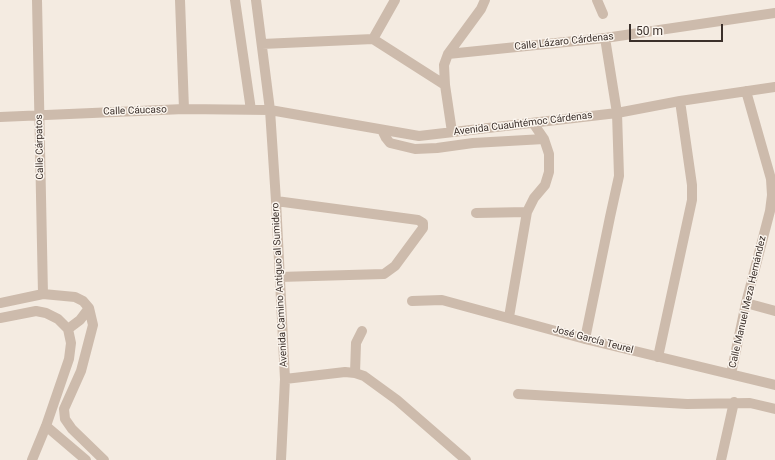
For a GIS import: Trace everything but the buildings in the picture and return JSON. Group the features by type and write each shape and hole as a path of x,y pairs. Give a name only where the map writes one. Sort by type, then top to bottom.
{"street":[{"name":"Calle Cárpatos","path":"37,0 43,294"},
{"path":"180,0 184,109"},
{"path":"235,0 251,110"},
{"name":"Avenida Camino Antiguo al Sumidero","path":"256,0 270,110 276,201 285,379 281,460"},
{"path":"373,39 395,0"},
{"path":"452,132 445,85 444,65 448,54 481,9 485,0"},
{"path":"597,0 603,14"},
{"name":"Calle Lázaro Cárdenas","path":"448,54 605,38 775,13"},
{"path":"585,339 619,176 617,113 605,38"},
{"path":"262,44 373,39 445,85"},
{"name":"Avenida Cuauhtémoc Cárdenas","path":"270,110 419,136 617,113 680,101 775,87"},
{"name":"Calle Manuel Meza Hernández","path":"731,374 746,303 770,211 772,195 771,179 746,91"},
{"path":"658,357 692,200 692,185 680,101"},
{"name":"Calle Cáucaso","path":"0,117 184,109 270,110"},
{"path":"509,317 527,212 534,198 545,185 549,172 549,154 544,139 533,123"},
{"path":"382,130 390,143 415,149 544,139"},
{"path":"276,201 418,220 423,223 423,228 395,266 384,274 279,277"},
{"path":"476,213 527,212"},
{"path":"0,303 43,294 76,297 83,301 89,308 92,325 81,370 64,409 65,419 72,429 104,460"},
{"name":"José García Teurel","path":"412,301 442,300 509,317 585,339 775,386"},
{"path":"746,303 775,311"},
{"path":"68,328 80,320 89,308"},
{"path":"0,318 36,310 58,319 68,328 71,343 69,359 46,426 32,460"},
{"path":"355,373 356,343 362,331"},
{"path":"285,379 345,372 364,376 397,400 466,460"},
{"path":"518,394 687,404 734,402 750,403 775,409"},
{"path":"721,460 734,402"},
{"path":"46,426 86,460"}]}
